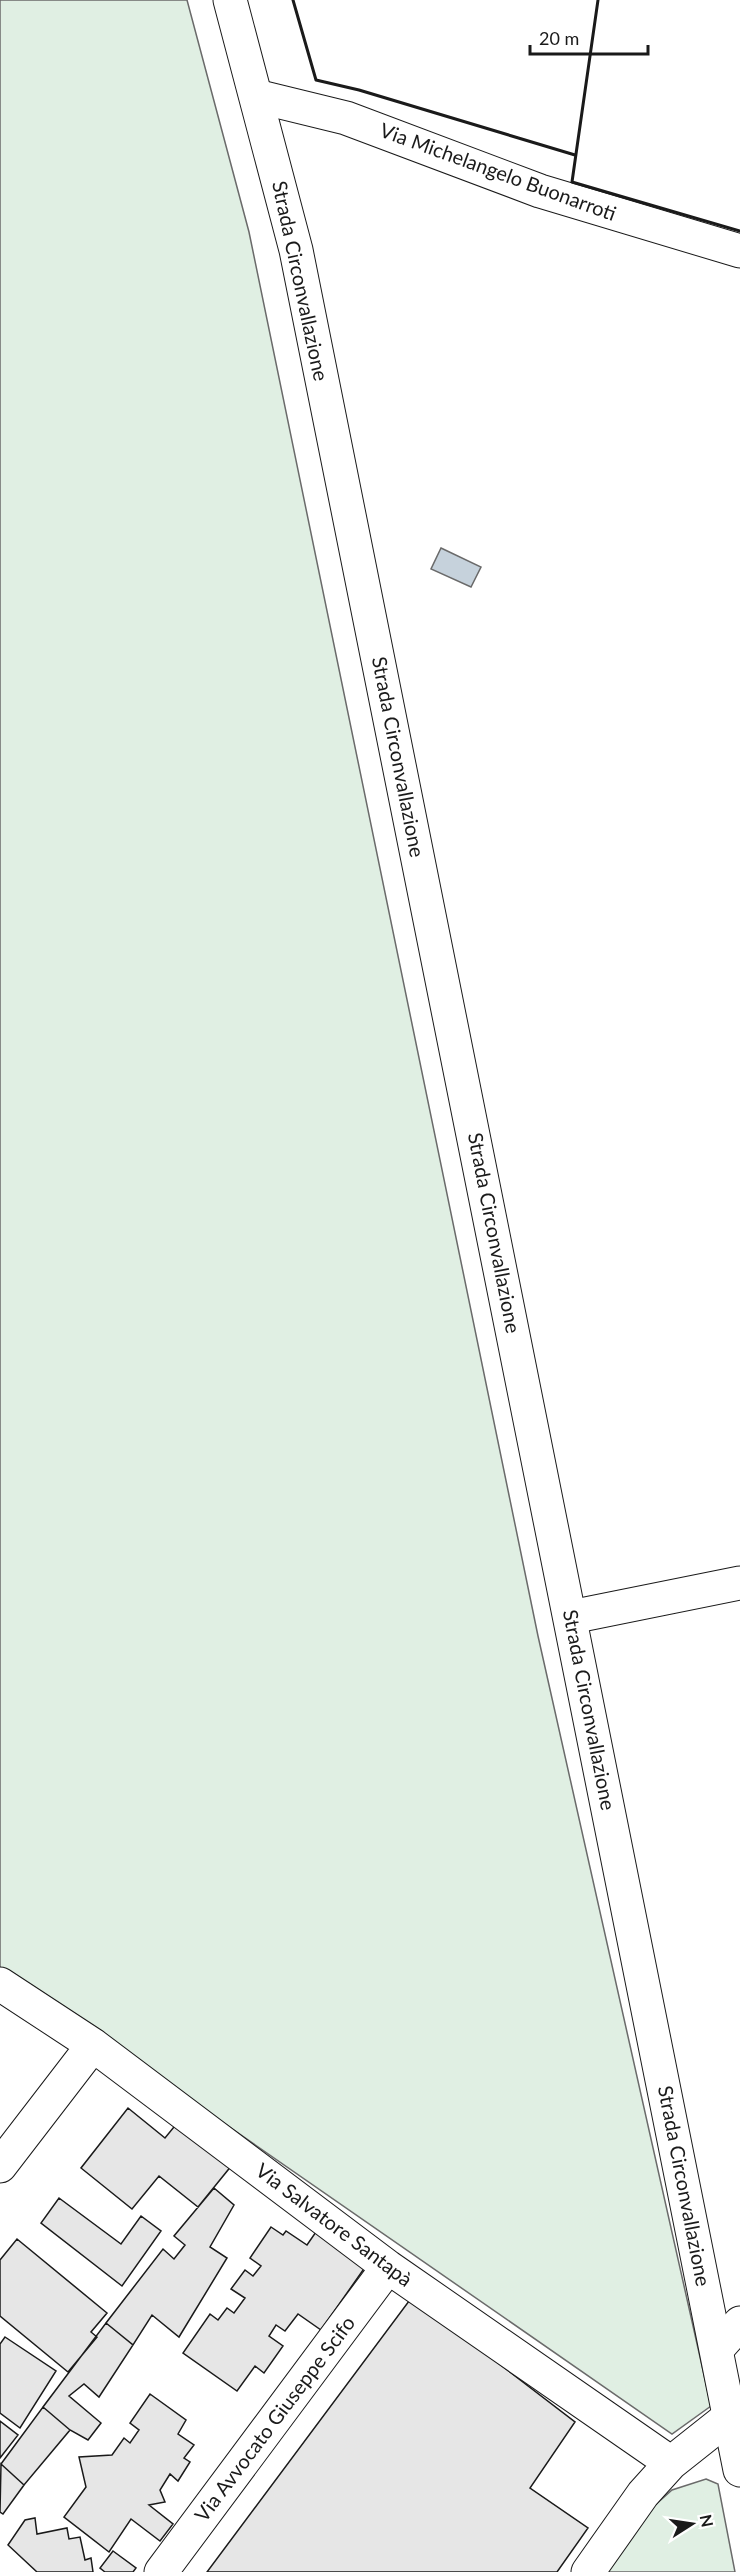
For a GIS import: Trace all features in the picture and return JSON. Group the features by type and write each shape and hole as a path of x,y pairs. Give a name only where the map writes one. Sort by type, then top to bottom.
{"main road":[{"name":"Strada Circonvallazione","path":"230,0 296,250 740,2470"},
{"name":"Via Michelangelo Buonarroti","path":"256,96 346,118 540,191 740,251"},
{"path":"571,1617 740,1584"},
{"name":"Via Salvatore Santapà","path":"0,1984 93,2045 388,2267 671,2463"},
{"path":"0,2166 93,2045"},
{"name":"Via Avvocato Giuseppe Scifo","path":"162,2572 388,2267"},
{"path":"717,2349 740,2322"},
{"path":"588,2572 643,2494 671,2463 729,2418"}],"green space":[{"path":"0,0 187,0 249,232 538,1636 711,2406 672,2434 0,1968"},
{"path":"706,2479 718,2484 735,2572 604,2572 645,2514 672,2490"}],"shaded area":[{"path":"441,548 481,567 471,587 431,569"}],"building":[{"path":"128,2108 165,2138 178,2122 232,2165 198,2207 159,2176 132,2209 81,2168"},
{"path":"214,2188 234,2205 210,2247 227,2258 179,2337 152,2315 133,2345 106,2323 163,2249 174,2259 185,2245 174,2236"},
{"path":"59,2198 121,2244 141,2216 161,2231 122,2286 41,2223"},
{"path":"271,2227 283,2235 286,2231 307,2245 318,2229 368,2263 321,2330 298,2314 285,2331 276,2325 269,2336 283,2346 264,2373 255,2366 237,2391 183,2353 210,2314 218,2320 227,2308 234,2313 245,2298 231,2289 245,2270 253,2276 261,2266 250,2258"},
{"path":"17,2239 107,2313 91,2332 97,2337 68,2372 0,2316 0,2260"},
{"path":"412,2297 575,2422 530,2488 588,2528 557,2572 207,2572"},
{"path":"106,2323 133,2345 99,2397 84,2384 69,2396 101,2423 88,2440 70,2430 43,2407"},
{"path":"5,2337 56,2371 20,2428 0,2413 0,2344"},
{"path":"150,2394 186,2420 178,2434 194,2445 184,2458 190,2462 178,2481 170,2474 160,2490 165,2502 149,2505 173,2524 160,2541 131,2519 109,2552 64,2517 86,2487 79,2457 112,2455 124,2438 130,2443 139,2430 130,2423"},
{"path":"43,2407 70,2430 24,2485 1,2464"},
{"path":"0,2421 18,2435 0,2458"},
{"path":"1,2464 24,2485 3,2514 0,2512"},
{"path":"35,2518 37,2534 67,2528 69,2539 80,2537 85,2560 91,2558 93,2572 37,2572 8,2545 25,2520"},
{"path":"113,2551 136,2568 133,2572 105,2572 100,2568"}],"wall":[{"path":"293,0 316,80 359,90 575,155"},
{"path":"598,0 572,182 740,231"}]}
